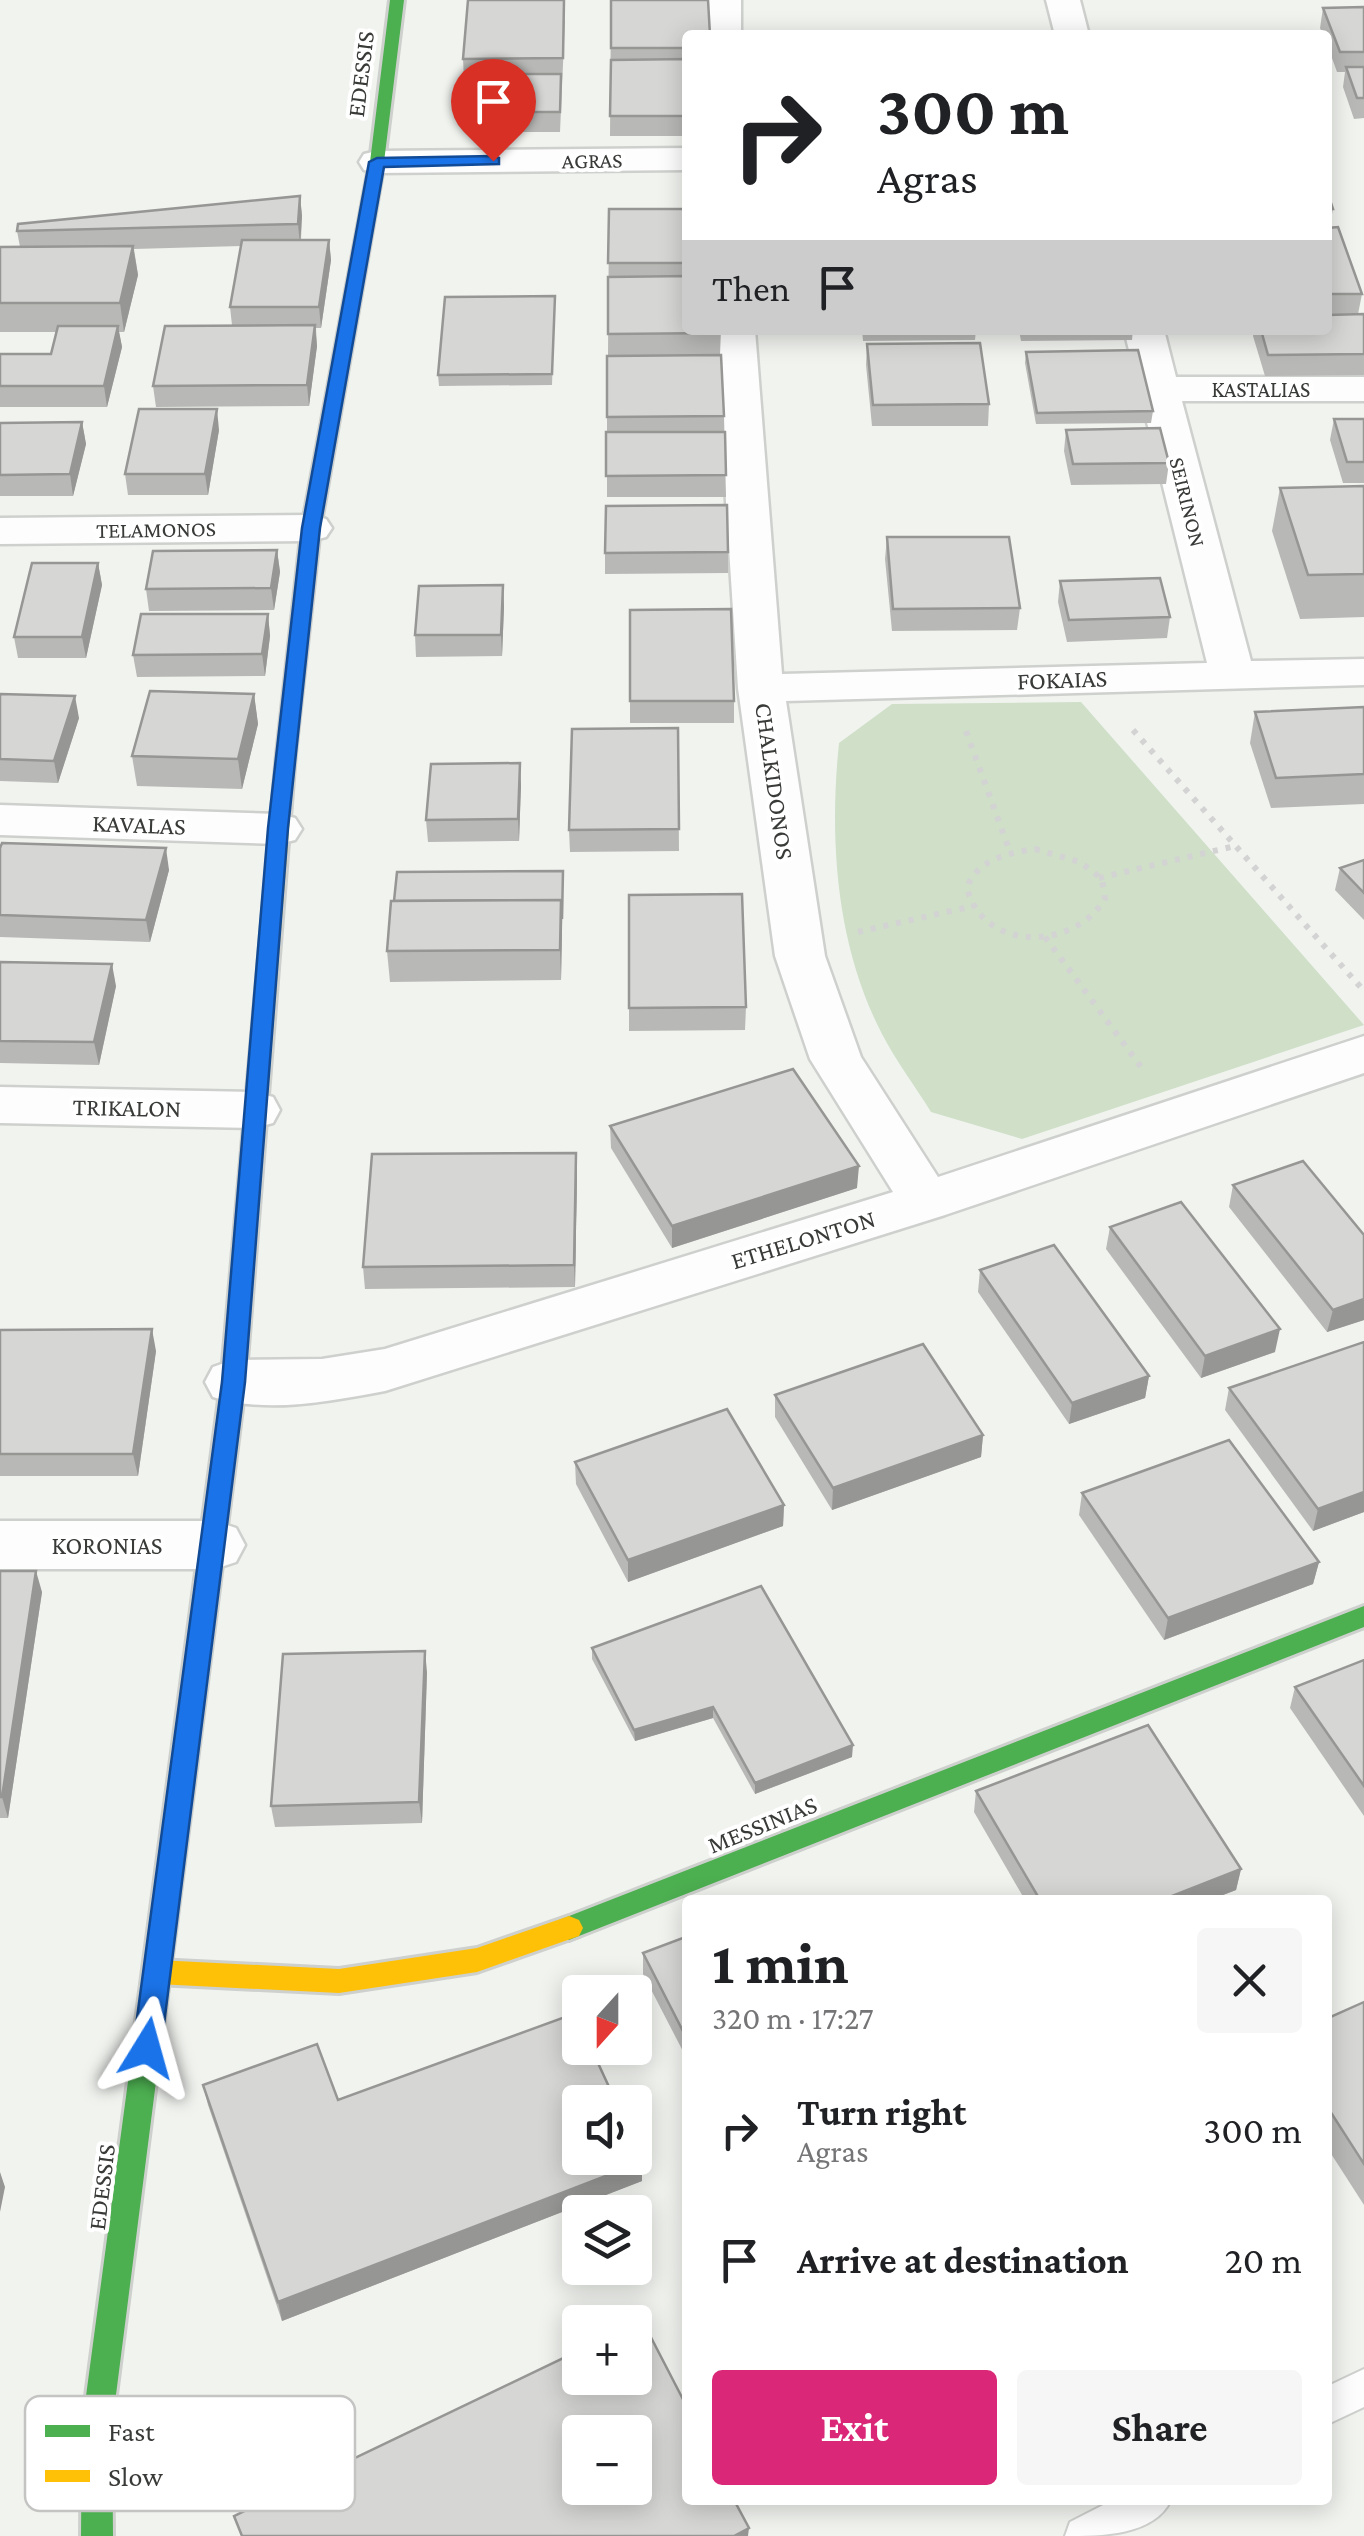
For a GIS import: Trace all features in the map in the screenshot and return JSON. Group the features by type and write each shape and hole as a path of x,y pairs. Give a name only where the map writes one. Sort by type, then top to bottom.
{"main road":[{"name":"EDESSIS","path":"101,2396 234,1382 278,828 311,528 377,162 397,0"},
{"name":"MESSINIAS","path":"157,1972 339,1981 477,1960 602,1917 1364,1616"}],"street":[{"path":"724,0 724,30"},
{"path":"1063,0 1071,30"},
{"name":"AGRAS","path":"377,162 682,159"},
{"name":"CHALKIDONOS","path":"735,335 761,688 798,946 836,1060 926,1200"},
{"name":"SEIRINON","path":"1145,335 1232,674"},
{"name":"KASTALIAS","path":"1159,389 1364,389"},
{"name":"TELAMONOS","path":"0,531 311,528"},
{"name":"FOKAIAS","path":"761,688 1364,672"},
{"name":"KAVALAS","path":"0,820 278,828"},
{"name":"ETHELONTON","path":"234,1382 322,1381 385,1370 926,1200 1364,1054"},
{"name":"TRIKALON","path":"0,1105 254,1110"},
{"name":"KORONIAS","path":"0,1545 215,1545"}],"lane":[{"path":"1332,2404 1364,2387"},
{"path":"1084,2536 1143,2505"}],"path":[{"path":"1087,678 1364,991"},
{"path":"948,683 1010,852"},
{"path":"1099,878 1235,846"},
{"path":"1035,849 1061,853 1083,863 1106,891 1098,917 1068,934 1046,937 1002,929 973,906 968,889 974,872 988,860 1010,852 1035,849"},
{"path":"798,946 973,906"},
{"path":"1046,937 1178,1116"}],"green space":[{"path":"1081,702 1364,1025 1022,1139 931,1112 882,1034 854,965 840,891 835,817 839,743 892,704"}],"building":[{"path":"468,0 564,0 563,58 463,59"},
{"path":"611,0 708,0 710,30 682,30 682,48 611,48"},
{"path":"1364,7 1364,52 1340,52 1323,8"},
{"path":"682,59 682,116 610,116 611,60"},
{"path":"1346,67 1364,67 1364,98 1357,98"},
{"path":"481,74 561,74 560,112 478,112"},
{"path":"300,196 298,224 17,231 18,224"},
{"path":"609,209 682,209 682,263 608,263"},
{"path":"1338,227 1362,294 1332,294 1332,228"},
{"path":"242,240 329,240 319,307 230,307"},
{"path":"133,246 120,303 0,303 0,247"},
{"path":"682,276 682,333 608,334 608,277"},
{"path":"555,296 552,374 438,375 445,297"},
{"path":"1364,314 1364,354 1268,355 1262,335 1332,335 1332,315"},
{"path":"315,325 307,385 153,386 165,326"},
{"path":"58,326 118,326 104,386 0,386 0,354 51,354"},
{"path":"980,343 989,404 873,405 867,344"},
{"path":"1138,350 1153,411 1037,413 1026,352"},
{"path":"721,355 724,416 607,417 607,356"},
{"path":"139,409 217,409 205,474 125,474"},
{"path":"1334,419 1364,419 1364,462 1347,462"},
{"path":"82,422 70,474 0,475 0,423"},
{"path":"1160,428 1169,463 1073,464 1066,430"},
{"path":"606,432 725,432 726,475 606,476"},
{"path":"1364,486 1364,574 1308,575 1280,488"},
{"path":"727,505 728,552 605,553 606,506"},
{"path":"887,537 1009,537 1020,608 893,609"},
{"path":"277,550 271,588 146,589 153,551"},
{"path":"32,563 98,563 82,637 14,637"},
{"path":"1160,578 1170,617 1069,620 1060,581"},
{"path":"503,585 501,635 415,635 419,586"},
{"path":"731,609 734,701 630,701 630,610"},
{"path":"141,614 268,614 262,654 133,655"},
{"path":"150,691 254,694 238,759 132,756"},
{"path":"0,694 75,696 54,761 0,759"},
{"path":"1364,707 1364,774 1276,778 1255,712"},
{"path":"678,728 679,829 569,830 572,729"},
{"path":"520,763 518,819 426,820 431,764"},
{"path":"2,843 166,848 146,920 0,915"},
{"path":"1364,860 1364,893 1340,868"},
{"path":"563,871 562,919 561,900 394,901 397,872"},
{"path":"742,894 746,1007 629,1008 629,895"},
{"path":"561,900 560,950 387,951 391,901"},
{"path":"0,962 112,964 94,1042 0,1041"},
{"path":"793,1069 859,1166 672,1226 610,1126"},
{"path":"576,1153 574,1265 363,1267 372,1154"},
{"path":"1303,1161 1364,1235 1364,1299 1333,1310 1233,1185"},
{"path":"1181,1202 1280,1329 1205,1356 1110,1227"},
{"path":"1054,1245 1149,1376 1072,1403 980,1270"},
{"path":"152,1329 133,1454 0,1454 0,1330"},
{"path":"1364,1342 1364,1492 1318,1509 1229,1388"},
{"path":"923,1344 983,1435 833,1488 775,1395"},
{"path":"727,1409 784,1505 628,1560 575,1462"},
{"path":"1229,1440 1319,1562 1168,1618 1082,1493"},
{"path":"0,1571 36,1571 2,1797 0,1797"},
{"path":"761,1586 853,1745 755,1783 713,1707 634,1730 592,1648"},
{"path":"425,1651 419,1802 271,1806 283,1654"},
{"path":"1364,1660 1364,1786 1295,1687"},
{"path":"1148,1725 1241,1869 1175,1895 1037,1895 976,1791"},
{"path":"682,1938 682,2029 643,1953"},
{"path":"1364,2002 1364,2164 1332,2114 1332,2016"},
{"path":"562,2018 562,2065 599,2065 608,2085 562,2085 562,2175 608,2175 278,2302 203,2085 317,2044 338,2100"},
{"path":"652,2339 682,2397 682,2505 737,2505 749,2528 734,2536 242,2536 234,2516 244,2511 355,2511 355,2458 562,2359 562,2395 652,2395"}],"traffic: fast":[{"path":"286,754 311,528 377,162 397,0"},
{"path":"101,2396 233,1385"},
{"path":"569,1928 1364,1616"},
{"path":"97,2511 97,2536"}],"traffic: slow":[{"path":"233,1385 286,754"},
{"path":"157,1972 339,1981 477,1960 569,1928"}],"route":[{"path":"147,2048 234,1382 278,828 311,528 370,199 377,162 493,161"}]}
